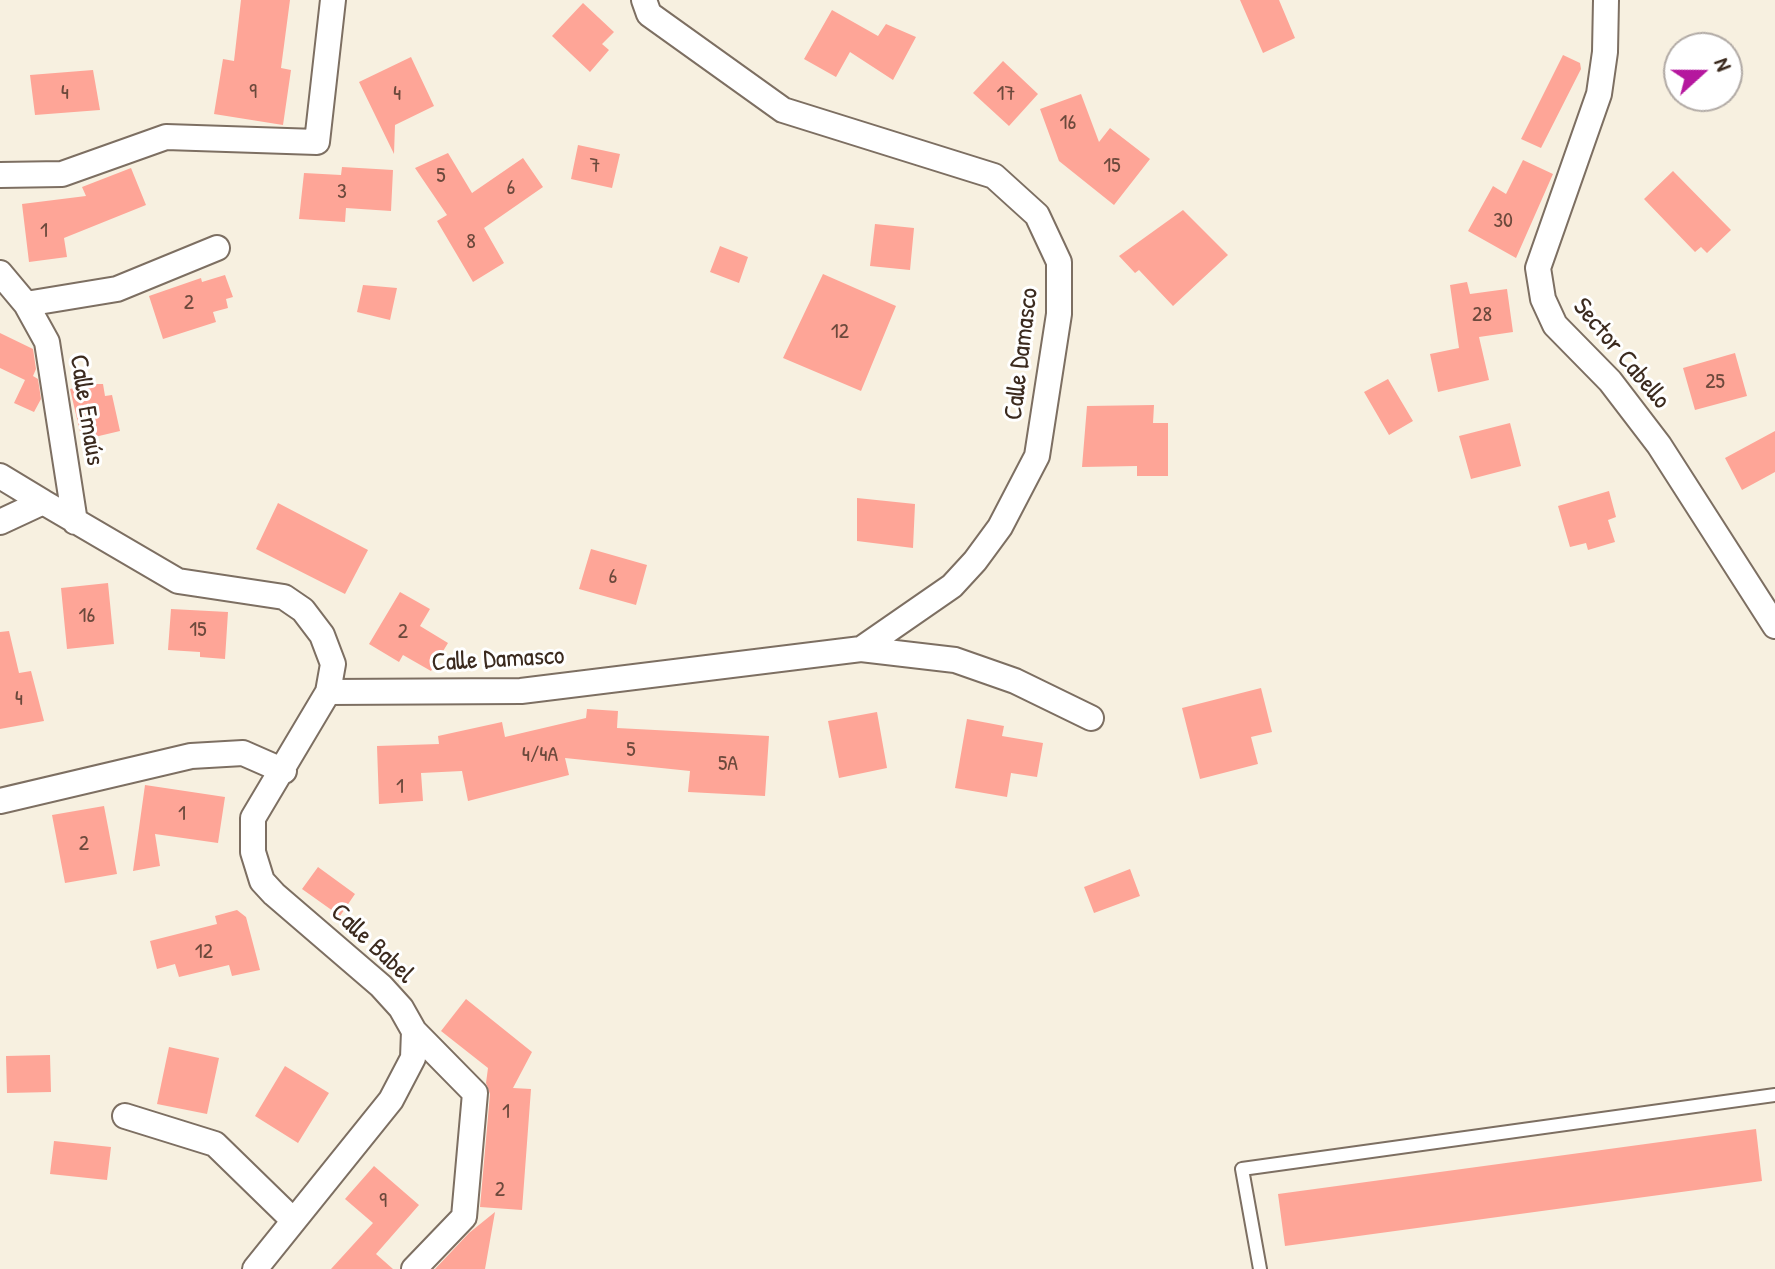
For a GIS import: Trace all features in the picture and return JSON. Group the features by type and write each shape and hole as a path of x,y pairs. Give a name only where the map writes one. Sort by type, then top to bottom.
{"street":[{"path":"0,175 62,174 166,137 317,142 333,0"},
{"name":"Calle Damasco","path":"644,0 649,14 783,110 994,176 1037,215 1059,262 1059,314 1037,456 1000,527 952,586 861,649"},
{"name":"Sector Cabello","path":"1606,0 1605,52 1599,94 1538,268 1543,299 1555,325 1610,381 1659,445 1774,625"},
{"path":"26,304 117,289 217,248"},
{"name":"Calle Emaús","path":"0,273 26,304 47,342 75,522"},
{"path":"0,476 178,581 284,597 303,610 322,635 333,664 328,692"},
{"path":"0,522 43,502"},
{"name":"Calle Damasco","path":"328,692 521,691 861,649 955,660 1015,681 1091,718"},
{"name":"Calle Babel","path":"328,692 284,771 253,818 253,852 262,881 381,986 401,1008 414,1031 475,1093 464,1217 414,1269"},
{"path":"0,801 191,756 243,753 284,771"},
{"path":"255,1269 391,1100 413,1058 414,1031"},
{"path":"125,1116 215,1144 293,1220"}],"lane":[{"path":"1260,1269 1242,1169 1775,1095"}],"building":[{"path":"241,0 290,0 281,68 291,70 283,125 214,114 223,59 234,61"},
{"path":"1240,0 1279,0 1295,38 1263,53"},
{"path":"583,3 614,32 602,44 609,50 590,72 552,36"},
{"path":"832,10 878,36 886,24 916,37 893,80 850,52 836,77 804,59"},
{"path":"1563,55 1580,63 1581,69 1541,148 1521,139"},
{"path":"411,57 434,106 395,125 394,154 359,82"},
{"path":"1003,61 1038,94 1009,126 973,93"},
{"path":"93,70 100,110 35,115 30,75"},
{"path":"1081,94 1099,142 1110,128 1150,159 1114,205 1059,161 1040,109"},
{"path":"578,145 620,154 612,188 571,179"},
{"path":"448,153 472,193 523,158 543,187 484,228 504,263 473,282 437,221 447,215 415,168"},
{"path":"1523,160 1553,174 1516,258 1468,231 1493,186 1506,194"},
{"path":"342,167 393,170 391,211 346,208 345,222 299,219 304,173 341,175"},
{"path":"131,168 146,205 64,238 67,257 29,262 22,204 86,196 82,187"},
{"path":"1673,171 1731,230 1707,253 1701,247 1695,252 1644,199"},
{"path":"1183,210 1228,255 1173,306 1139,270 1135,273 1119,256"},
{"path":"875,224 914,228 910,270 870,266"},
{"path":"720,246 748,257 739,283 710,272"},
{"path":"823,274 896,306 861,391 783,358"},
{"path":"225,275 233,297 226,299 228,308 213,312 216,322 163,339 149,296 201,278 202,282"},
{"path":"1467,282 1470,294 1507,289 1513,332 1479,337 1489,380 1438,392 1430,354 1459,348 1450,285"},
{"path":"363,285 397,288 390,320 357,312"},
{"path":"0,333 33,349 36,369 33,376 38,379 41,399 34,412 14,403 25,380 0,368"},
{"path":"1735,353 1747,396 1695,410 1683,368"},
{"path":"1388,379 1413,421 1389,435 1364,392"},
{"path":"103,384 105,396 112,395 120,431 82,440 70,389"},
{"path":"1154,405 1153,423 1168,423 1168,476 1137,476 1137,466 1082,467 1087,406"},
{"path":"1510,423 1521,466 1471,479 1459,436"},
{"path":"1775,431 1775,472 1742,490 1725,458"},
{"path":"1609,491 1616,517 1608,520 1615,542 1588,550 1586,543 1570,547 1558,506"},
{"path":"857,498 915,504 913,548 857,541"},
{"path":"278,503 368,550 345,594 256,549"},
{"path":"591,549 647,565 636,605 579,589"},
{"path":"108,583 114,644 67,649 61,588"},
{"path":"400,592 430,609 420,626 448,643 431,671 403,655 399,662 369,644"},
{"path":"171,609 228,612 225,659 200,657 200,652 168,650"},
{"path":"9,631 19,673 31,671 44,721 0,729 0,632"},
{"path":"1261,688 1272,732 1251,737 1258,764 1200,779 1182,708"},
{"path":"587,709 618,711 617,728 769,736 765,796 688,792 690,771 565,758 569,775 468,801 462,771 421,773 423,801 379,804 377,746 439,744 438,736 502,722 505,737 586,718"},
{"path":"877,712 887,768 839,778 828,721"},
{"path":"967,719 1004,726 1002,736 1043,743 1037,777 1011,773 1007,797 955,788"},
{"path":"145,785 225,797 218,843 155,834 160,866 133,871"},
{"path":"104,806 117,874 65,883 52,815"},
{"path":"318,867 355,894 340,916 302,889"},
{"path":"1130,869 1140,896 1094,913 1084,887"},
{"path":"237,910 246,917 260,970 232,976 229,965 179,977 175,964 157,969 150,941 217,924 215,916"},
{"path":"466,999 532,1052 513,1088 531,1089 522,1210 480,1207 490,1094 486,1083 488,1068 441,1031"},
{"path":"169,1047 219,1058 207,1114 157,1104"},
{"path":"50,1055 51,1092 7,1093 6,1056"},
{"path":"285,1066 329,1093 298,1143 255,1116"},
{"path":"1756,1129 1762,1181 1285,1246 1278,1194"},
{"path":"54,1141 111,1147 107,1180 50,1174"},
{"path":"374,1166 419,1205 376,1254 393,1269 331,1269 373,1223 345,1199"},
{"path":"495,1212 485,1269 435,1269 469,1233"}]}
